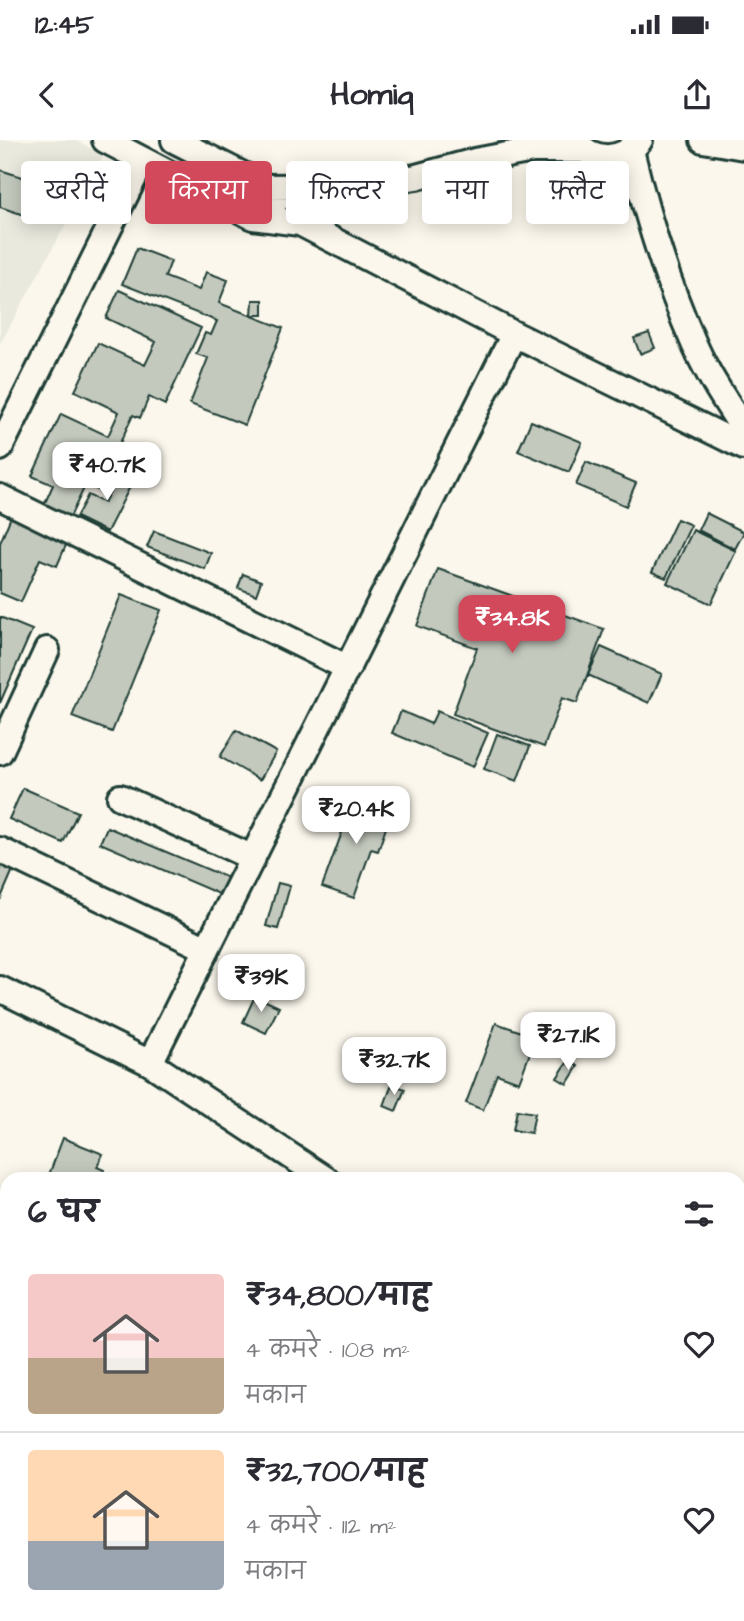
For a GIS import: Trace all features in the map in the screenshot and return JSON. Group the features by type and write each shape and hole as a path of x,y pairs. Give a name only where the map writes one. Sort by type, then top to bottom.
{"street":[{"path":"0,448 143,160 105,140"},
{"path":"174,140 216,161"},
{"path":"475,161 511,140"},
{"path":"704,140 744,147"},
{"path":"475,161 579,145 595,156 607,158 620,156 635,145 643,201 666,273 695,346 717,388 744,430"},
{"path":"272,187 361,186 422,175"},
{"path":"272,193 286,208"},
{"path":"301,224 514,334 744,447"},
{"path":"150,1063 514,334"},
{"path":"0,497 348,668"},
{"path":"0,752 47,650"},
{"path":"120,797 253,858"},
{"path":"0,850 207,949"},
{"path":"0,989 150,1063 315,1172"}],"shaded area":[{"path":"0,140 75,140 104,155 101,161 21,161 21,224 66,224 0,344"}],"building":[{"path":"0,170 21,177 21,214 0,207"},
{"path":"137,248 171,261 165,277 199,290 206,272 228,280 219,303 283,328 245,425 190,404 208,358 196,354 205,333 211,335 217,321 122,284"},
{"path":"119,290 201,328 165,405 149,397 140,418 133,415 98,490 86,484 70,517 44,505 53,485 32,476 61,414 108,436 119,412 75,391 98,343 145,365 156,342 106,318"},
{"path":"253,300 263,300 263,315 252,315"},
{"path":"649,333 655,348 640,354 634,338"},
{"path":"531,421 582,442 569,472 518,451"},
{"path":"586,462 636,483 626,506 576,485"},
{"path":"123,466 137,473 107,532 76,517 88,495 104,503"},
{"path":"706,513 744,532 735,549 698,530"},
{"path":"12,514 69,538 57,566 40,559 21,602 0,593 0,543"},
{"path":"677,519 691,525 666,578 652,572"},
{"path":"693,530 736,551 711,604 667,583"},
{"path":"154,531 211,553 205,569 147,547"},
{"path":"438,569 604,629 577,703 562,698 544,747 453,714 477,648 417,626"},
{"path":"243,574 261,581 256,595 238,588"},
{"path":"121,595 161,610 112,732 72,717"},
{"path":"0,617 32,630 0,703"},
{"path":"601,647 662,674 649,703 588,675"},
{"path":"401,711 431,724 437,711 488,733 473,767 392,733"},
{"path":"236,730 276,752 260,780 220,757"},
{"path":"497,734 530,746 517,781 484,769"},
{"path":"23,788 78,812 63,843 9,819"},
{"path":"355,797 392,810 378,851 371,849 354,898 322,887"},
{"path":"107,827 233,880 226,897 100,843"},
{"path":"0,865 13,870 0,900"},
{"path":"278,883 290,886 278,929 266,926"},
{"path":"255,996 279,1007 266,1033 243,1022"},
{"path":"496,1023 536,1037 519,1082 497,1074 483,1110 466,1103"},
{"path":"569,1060 578,1066 567,1084 557,1078"},
{"path":"392,1084 405,1089 396,1111 384,1106"},
{"path":"517,1110 535,1113 531,1133 513,1130"},
{"path":"63,1138 103,1154 97,1167 103,1172 50,1172"}]}
